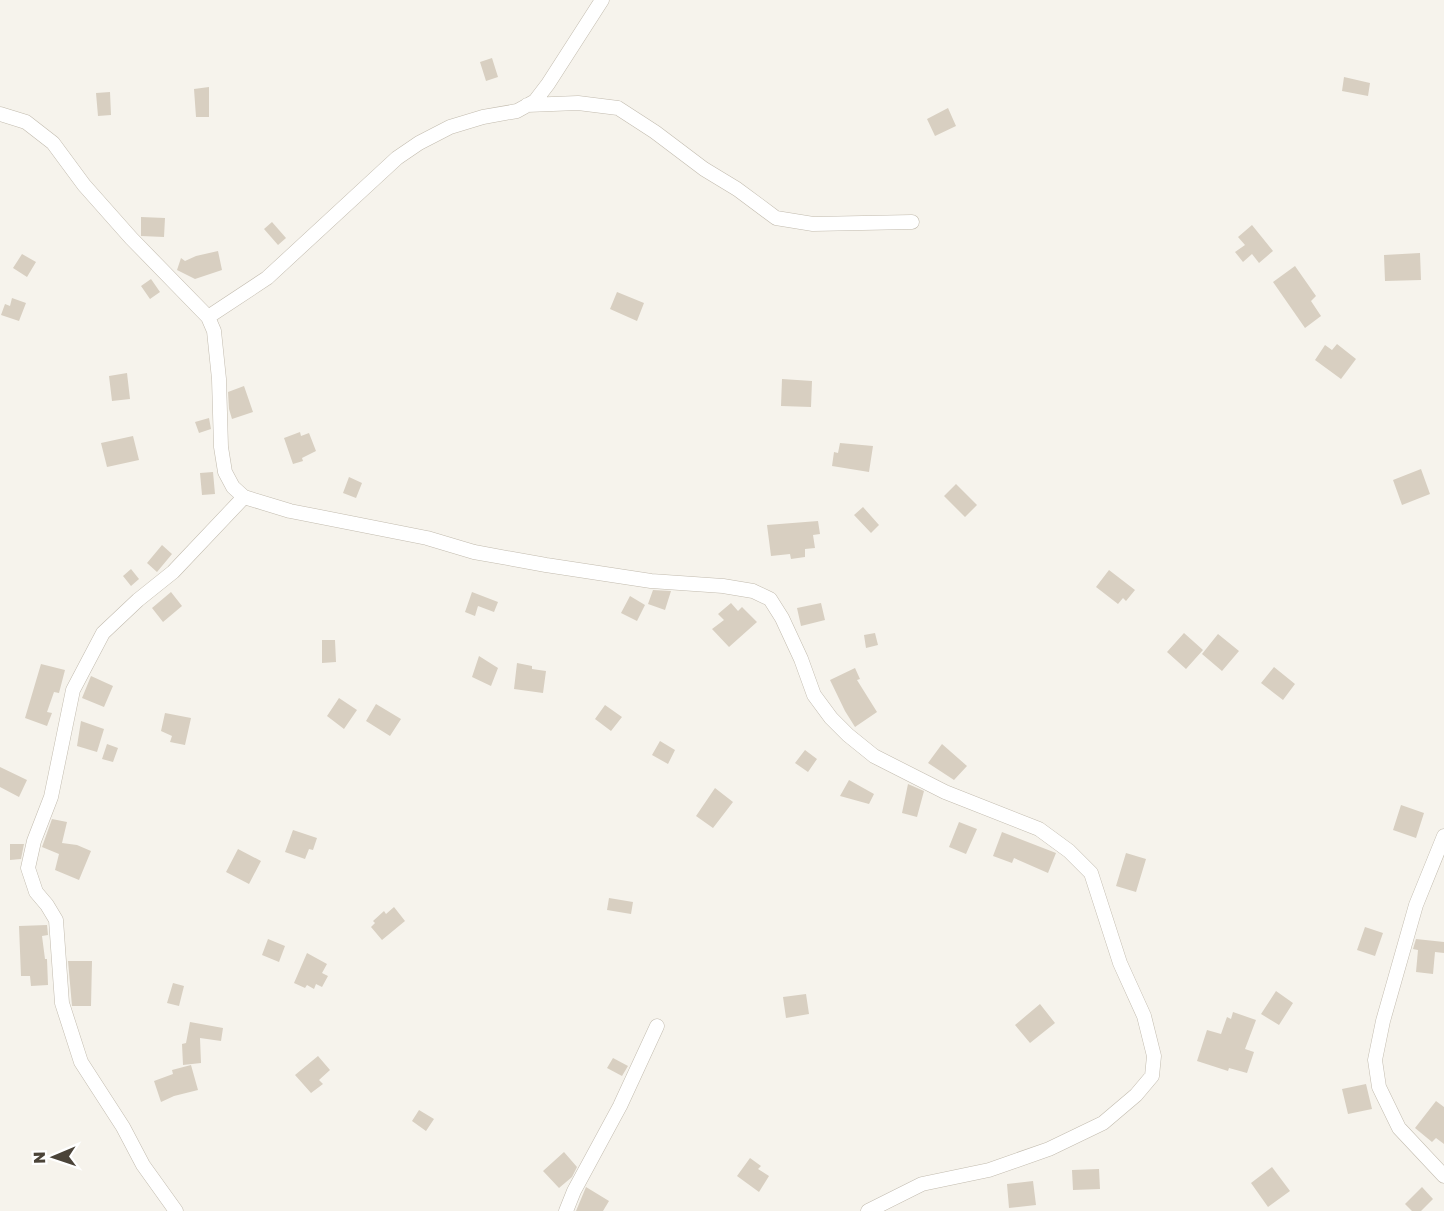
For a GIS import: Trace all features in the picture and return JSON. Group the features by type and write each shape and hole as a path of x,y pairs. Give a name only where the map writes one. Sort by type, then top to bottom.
{"street":[{"path":"208,317 267,278 389,165 419,143 450,128 483,117 517,111 535,101 602,0"},
{"path":"527,105 578,103 618,108 776,218 813,224 912,222"},
{"path":"0,114 26,122 53,143 84,185 131,238 208,317 214,331 220,399 221,447 225,472 233,487 244,497 290,511 427,538 474,552 651,581 723,586 753,591 770,599 782,618 801,659 814,695 831,718 848,735 874,756 945,792 1039,829 1069,851 1091,873 1120,963 1144,1016 1154,1056 1152,1076 1136,1095 1103,1123 1049,1149 989,1170 922,1184 868,1211"},
{"path":"176,1211 143,1165 123,1127 81,1062 62,1003 56,920 47,904 36,892 28,868 34,841 51,797 73,690 103,633 138,600 173,572 244,497"},
{"path":"1444,836 1416,905 1383,1021 1375,1060 1379,1087 1399,1128 1444,1176"},
{"path":"566,1211 574,1191 620,1106 657,1026"}],"building":[{"path":"492,58 498,77 486,81 480,62"},
{"path":"1344,77 1370,83 1368,96 1342,91"},
{"path":"209,87 209,117 196,117 194,89"},
{"path":"110,92 111,115 98,116 96,93"},
{"path":"948,108 956,126 935,136 927,119"},
{"path":"141,217 165,218 164,237 141,236"},
{"path":"272,222 286,238 278,245 264,229"},
{"path":"1252,225 1273,251 1259,263 1252,254 1243,262 1235,252 1245,245 1238,237"},
{"path":"218,251 222,270 195,279 177,270 181,258 185,261"},
{"path":"1420,253 1421,280 1385,281 1384,255"},
{"path":"22,254 36,262 27,277 13,268"},
{"path":"1295,266 1316,296 1311,301 1321,316 1305,328 1273,282"},
{"path":"151,279 160,292 150,299 141,286"},
{"path":"617,292 644,303 637,321 610,309"},
{"path":"12,298 26,303 19,321 1,315 5,304 10,306"},
{"path":"1337,344 1356,359 1341,379 1315,360 1325,345 1332,350"},
{"path":"127,373 130,399 112,401 109,376"},
{"path":"782,379 812,381 811,407 781,406"},
{"path":"244,386 253,412 232,419 228,392"},
{"path":"209,418 211,429 199,433 195,422"},
{"path":"300,432 301,436 309,433 316,451 302,458 303,461 293,464 284,438"},
{"path":"133,436 139,460 107,467 101,443"},
{"path":"840,443 873,446 869,472 832,466 834,452 838,453"},
{"path":"1421,469 1430,494 1402,505 1393,480"},
{"path":"213,472 215,494 202,495 200,473"},
{"path":"349,477 362,483 356,498 343,493"},
{"path":"956,484 977,505 965,517 944,496"},
{"path":"863,507 879,525 871,533 854,515"},
{"path":"818,521 820,534 813,535 815,548 805,549 805,557 791,559 790,554 771,556 767,525"},
{"path":"162,545 172,554 157,572 147,563"},
{"path":"131,569 139,579 131,586 123,576"},
{"path":"1109,570 1135,590 1126,601 1123,598 1118,604 1096,587"},
{"path":"653,590 671,591 665,610 648,604"},
{"path":"171,592 182,606 163,622 152,608"},
{"path":"472,592 498,602 494,612 478,606 475,616 465,612"},
{"path":"630,596 645,605 637,621 621,613"},
{"path":"731,603 738,611 742,607 757,622 729,647 712,629 724,620 718,614"},
{"path":"821,603 825,620 801,626 797,608"},
{"path":"875,633 878,645 866,648 864,635"},
{"path":"1184,633 1203,650 1186,669 1167,652"},
{"path":"1218,634 1239,651 1222,671 1202,654"},
{"path":"322,640 335,640 336,662 322,663"},
{"path":"479,656 498,668 491,686 472,677"},
{"path":"517,663 546,671 543,693 514,689"},
{"path":"41,664 65,670 59,693 54,692 47,712 52,713 47,726 25,718"},
{"path":"1274,667 1295,684 1283,700 1261,683"},
{"path":"855,668 860,679 857,680 877,712 855,727 830,680"},
{"path":"91,676 113,686 104,707 82,698"},
{"path":"339,698 357,710 344,729 327,716"},
{"path":"376,704 401,719 390,736 366,721"},
{"path":"605,705 622,717 611,731 595,719"},
{"path":"165,713 191,718 185,745 170,742 172,736 161,731"},
{"path":"81,721 104,729 97,752 77,746"},
{"path":"660,741 675,750 668,764 652,755"},
{"path":"107,744 118,748 113,762 102,759"},
{"path":"942,744 967,766 954,780 928,763"},
{"path":"805,750 817,759 808,772 795,763"},
{"path":"0,767 27,780 19,797 0,787"},
{"path":"849,780 874,794 869,804 840,796"},
{"path":"908,784 924,791 917,817 902,813"},
{"path":"715,788 733,802 713,828 696,816"},
{"path":"1401,805 1424,813 1416,838 1393,830"},
{"path":"52,819 67,822 62,843 77,845 91,851 79,880 55,870 59,854 42,847"},
{"path":"959,822 977,829 966,854 949,847"},
{"path":"293,830 317,838 313,850 309,849 305,859 285,852"},
{"path":"1002,832 1056,853 1048,873 1014,858 1012,863 993,856"},
{"path":"10,844 24,844 21,859 10,860"},
{"path":"238,849 261,861 249,884 226,872"},
{"path":"1126,853 1146,859 1136,892 1116,886"},
{"path":"609,898 633,902 631,914 607,910"},
{"path":"394,907 405,921 382,940 371,927 375,923 373,921 384,911 386,914"},
{"path":"47,925 48,935 42,936 45,959 47,959 48,985 31,986 30,976 21,976 19,926"},
{"path":"1365,927 1383,933 1375,956 1357,950"},
{"path":"268,939 285,946 279,962 262,955"},
{"path":"1416,939 1444,942 1444,953 1435,952 1433,974 1416,972 1418,950 1413,949"},
{"path":"307,953 327,964 322,973 328,976 322,987 316,984 314,989 307,985 305,988 294,983"},
{"path":"68,961 92,961 91,1006 72,1006"},
{"path":"173,983 184,986 179,1006 167,1003"},
{"path":"1276,991 1293,1003 1279,1025 1261,1014"},
{"path":"806,994 809,1014 786,1018 783,997"},
{"path":"1040,1004 1055,1023 1030,1043 1015,1025"},
{"path":"1233,1012 1256,1020 1245,1049 1254,1052 1247,1073 1229,1068 1228,1071 1197,1061 1207,1030 1221,1034 1227,1017 1231,1019"},
{"path":"190,1022 223,1028 221,1041 200,1038 201,1063 183,1065 182,1044 186,1043"},
{"path":"318,1056 330,1070 319,1080 323,1084 311,1093 295,1075"},
{"path":"613,1058 628,1066 622,1076 607,1068"},
{"path":"191,1065 198,1090 161,1102 154,1081 173,1074 172,1070"},
{"path":"1366,1084 1372,1109 1348,1114 1342,1089"},
{"path":"1436,1101 1444,1107 1444,1144 1436,1138 1432,1142 1415,1128"},
{"path":"419,1110 434,1119 426,1131 412,1121"},
{"path":"564,1152 577,1167 572,1177 559,1188 543,1171"},
{"path":"750,1158 761,1166 758,1169 769,1176 759,1192 737,1176"},
{"path":"1272,1167 1290,1191 1268,1207 1251,1183"},
{"path":"1099,1169 1100,1189 1073,1190 1072,1170"},
{"path":"1033,1181 1036,1205 1009,1208 1007,1184"},
{"path":"586,1187 609,1201 603,1211 576,1211"},
{"path":"1422,1187 1433,1199 1421,1211 1412,1211 1405,1204"}]}
